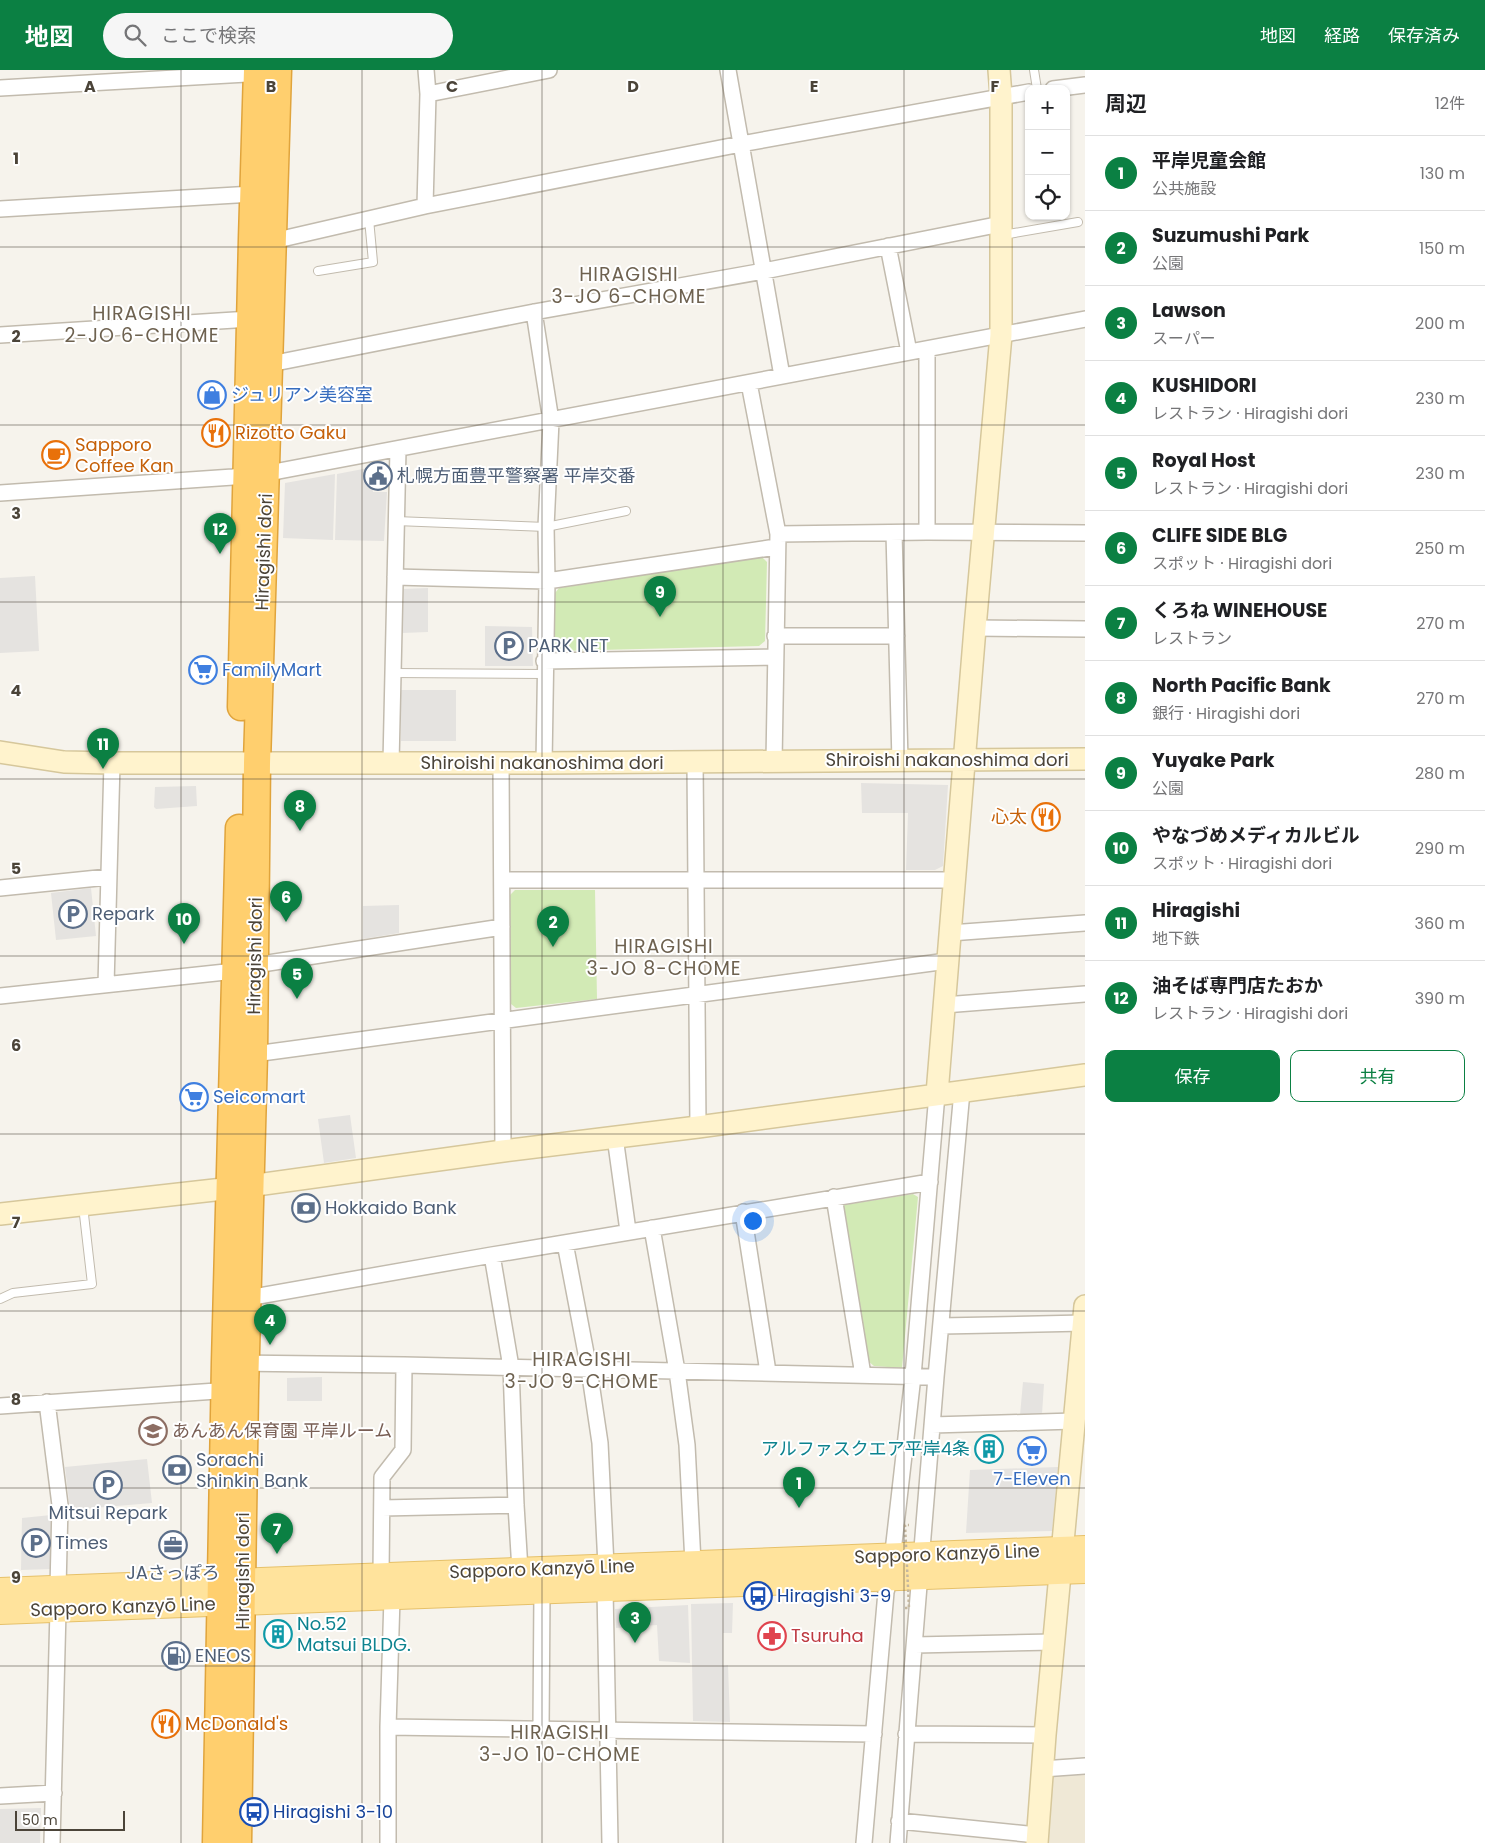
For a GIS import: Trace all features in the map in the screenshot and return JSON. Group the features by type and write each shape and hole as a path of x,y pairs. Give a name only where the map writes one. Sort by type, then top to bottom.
{"highway":[{"name":"Hiragishi dori","path":"260,363 250,319 262,240 253,194 268,72"},
{"name":"Hiragishi dori","path":"238,1843 232,1592 235,1363 262,240 268,72"},
{"name":"Hiragishi dori","path":"235,1363 247,1298 240,1186 254,1054 245,968"},
{"name":"Hiragishi dori","path":"216,1843 232,1592"}],"main road":[{"name":"Sapporo Kanzyō Line","path":"1061,1561 1085,1548"},
{"name":"Sapporo Kanzyō Line","path":"232,1592 392,1598 604,1590 892,1567 1061,1561 1085,1571"},
{"name":"Sapporo Kanzyō Line","path":"0,1612 58,1599 232,1592 381,1575 693,1563 892,1567"},
{"name":"Sapporo Kanzyō Line","path":"0,1590 58,1599"}],"street":[{"path":"425,206 428,94 426,70"},
{"path":"428,94 549,70"},
{"path":"728,70 782,376"},
{"path":"864,1843 886,1592 892,1567 913,1376 953,880 1001,335 1001,96 999,70"},
{"path":"0,88 268,72"},
{"path":"1070,87 1085,85"},
{"path":"262,240 741,144 1025,93"},
{"path":"0,208 253,194"},
{"path":"260,363 764,271 888,246 1001,230"},
{"path":"888,246 909,352"},
{"path":"534,312 551,421 546,527 544,763"},
{"path":"0,335 250,319"},
{"path":"0,493 257,474 551,421 1085,319"},
{"path":"927,349 928,532"},
{"path":"749,383 777,541 774,761"},
{"path":"391,763 398,449"},
{"path":"395,577 547,581 777,541 894,532 1085,533"},
{"path":"894,532 900,761"},
{"path":"975,628 1085,629"},
{"path":"775,636 896,636"},
{"path":"544,667 775,657"},
{"name":"Shiroishi nakanoshima dori","path":"0,752 64,762 112,763 544,763 1085,759"},
{"path":"695,762 698,1127"},
{"path":"106,984 112,763"},
{"path":"501,763 502,1151"},
{"path":"0,888 108,878"},
{"path":"502,880 953,880"},
{"path":"950,933 1085,923"},
{"path":"0,996 245,968 502,927"},
{"path":"254,1054 947,961"},
{"path":"944,1005 1085,994"},
{"path":"0,1214 240,1186 1085,1075"},
{"path":"898,1843 936,1376 962,1092"},
{"path":"615,1137 628,1231"},
{"path":"247,1298 628,1231 930,1182"},
{"path":"834,1197 863,1375"},
{"path":"743,1212 768,1372"},
{"path":"652,1228 677,1371 687,1446 693,1563"},
{"path":"565,1242 589,1369 600,1443 606,1566 604,1590 610,1843 606,1843"},
{"path":"492,1255 511,1368 520,1570"},
{"path":"900,1821 1037,1839 1084,1320 941,1326"},
{"path":"235,1363 936,1376"},
{"path":"381,1575 382,1476 403,1450 404,1365"},
{"path":"0,1406 235,1390"},
{"path":"46,1402 60,1505 52,1843"},
{"path":"932,1425 1074,1421"},
{"path":"382,1508 516,1505"},
{"path":"541,1729 542,1592"},
{"path":"388,1843 388,1726 392,1598"},
{"path":"915,1645 1054,1642"},
{"path":"388,1726 874,1734"},
{"path":"906,1734 1045,1735"},
{"path":"1042,1769 1085,1766"},
{"path":"0,1796 54,1793"}],"lane":[{"path":"1034,70 1036,85"},
{"path":"318,271 373,262 369,219"},
{"path":"1001,230 1078,222"},
{"path":"396,521 546,527 626,510"},
{"path":"393,674 544,667"},
{"path":"0,1299 13,1293 92,1284 83,1204"}],"path":[{"path":"905,1608 909,1608 906,1525 909,1525"}],"shaded area":[{"path":"368,468 373,492 387,492 384,541 335,540 337,474"},
{"path":"335,474 333,540 283,538 285,483"},
{"path":"35,576 39,651 0,653 0,578"},
{"path":"428,588 428,632 402,633 402,589"},
{"name":"PARK NET","path":"485,626 532,627 533,666 485,666"},
{"path":"401,690 456,690 456,741 401,741"},
{"path":"861,783 948,785 943,866 935,870 906,870 908,813 862,813"},
{"path":"196,786 197,806 156,809 154,807 155,787"},
{"name":"Repark","path":"91,888 96,936 56,940 51,893"},
{"path":"399,905 399,933 363,939 363,906"},
{"path":"350,1115 356,1158 324,1163 318,1119"},
{"path":"322,1377 322,1401 287,1401 287,1378"},
{"path":"1023,1382 1044,1384 1042,1414 1020,1415"},
{"name":"Mitsui Repark","path":"147,1459 152,1503 70,1510 65,1467"},
{"path":"1058,1467 1052,1531 966,1533 970,1470"},
{"name":"Times","path":"51,1515 51,1569 21,1570 22,1518"},
{"path":"733,1603 732,1633 723,1633 723,1666 728,1665 730,1722 693,1721 691,1604"},
{"path":"688,1605 690,1663 659,1661 657,1625 616,1628 615,1609"},
{"path":"1085,1768 1085,1843 1044,1843 1050,1771"},
{"path":"41,1808 40,1843 0,1843 0,1809"}],"green space":[{"path":"762,557 767,562 765,641 759,646 560,651 554,643 555,593 559,588"},
{"path":"515,890 595,890 597,999 516,1008 511,1004 509,896"},
{"path":"913,1194 918,1197 902,1368 874,1366 868,1361 842,1210 844,1205"}],"place":[{"name":"ジュリアン美容室","path":"212,395"},
{"name":"Rizotto Gaku","path":"216,433"},
{"name":"Sapporo Coffee Kan","path":"56,455"},
{"name":"札幌方面豊平警察署 平岸交番","path":"378,476"},
{"name":"油そば専門店たおか","path":"220,554"},
{"name":"Yuyake Park","path":"660,617"},
{"name":"PARK NET","path":"509,646"},
{"name":"FamilyMart","path":"203,670"},
{"name":"Hiragishi","path":"103,769"},
{"name":"心太","path":"1046,817"},
{"name":"North Pacific Bank","path":"300,831"},
{"name":"Repark","path":"73,914"},
{"name":"CLIFE SIDE BLG","path":"286,922"},
{"name":"やなづめメディカルビル","path":"184,944"},
{"name":"Suzumushi Park","path":"553,947"},
{"name":"Royal Host","path":"297,999"},
{"name":"Seicomart","path":"194,1097"},
{"name":"Hokkaido Bank","path":"306,1208"},
{"name":"KUSHIDORI","path":"270,1345"},
{"name":"あんあん保育園 平岸ルーム","path":"153,1431"},
{"name":"アルファスクエア平岸4条","path":"989,1449"},
{"name":"7-Eleven","path":"1032,1451"},
{"name":"Sorachi Shinkin Bank","path":"177,1470"},
{"name":"Mitsui Repark","path":"108,1485"},
{"name":"平岸児童会館","path":"799,1508"},
{"name":"Times","path":"36,1543"},
{"name":"JAさっぽろ","path":"173,1545"},
{"name":"くろね WINEHOUSE","path":"277,1554"},
{"name":"Hiragishi 3-9","path":"758,1596"},
{"name":"No.52 Matsui BLDG.","path":"278,1634"},
{"name":"Tsuruha","path":"772,1636"},
{"name":"Lawson","path":"635,1643"},
{"name":"ENEOS","path":"176,1656"},
{"name":"McDonald's","path":"166,1724"},
{"name":"Hiragishi 3-10","path":"254,1812"}],"district":[{"name":"HIRAGISHI 3-JO 6-CHOME","path":"629,285"},
{"name":"HIRAGISHI 2-JO 6-CHOME","path":"142,324"},
{"name":"HIRAGISHI 3-JO 8-CHOME","path":"664,957"},
{"name":"HIRAGISHI 3-JO 9-CHOME","path":"582,1370"},
{"name":"HIRAGISHI 3-JO 10-CHOME","path":"560,1743"}]}
